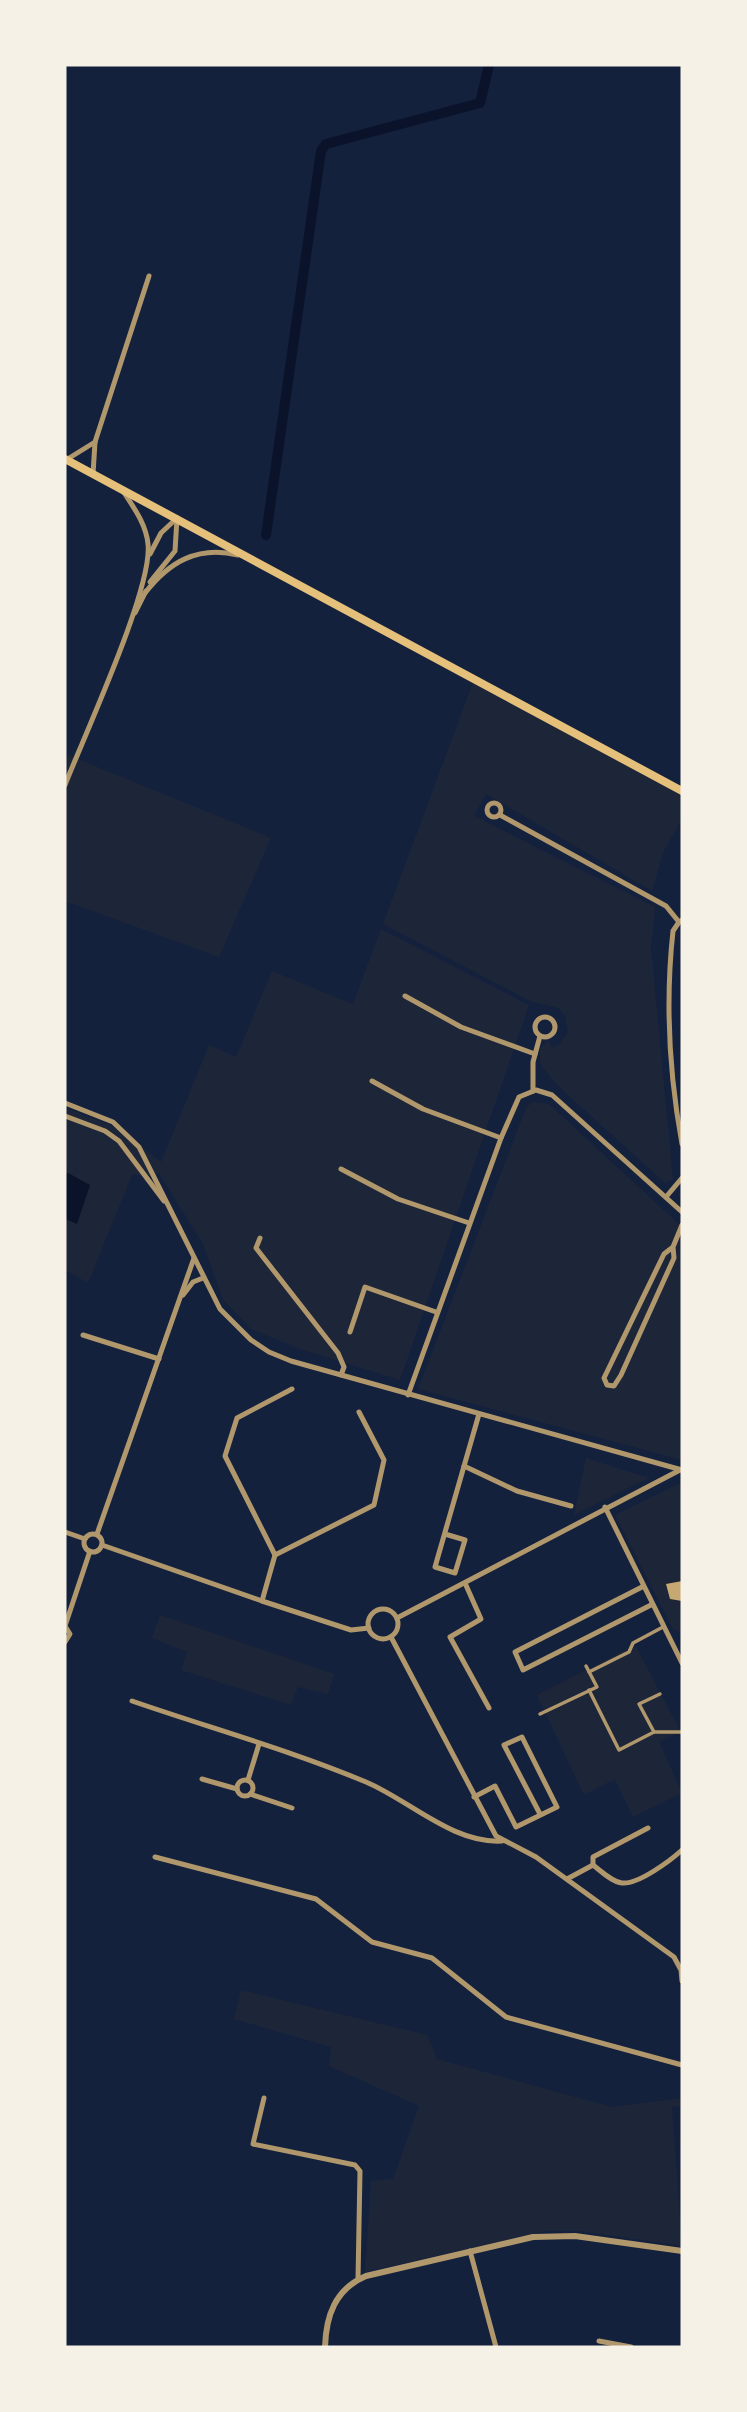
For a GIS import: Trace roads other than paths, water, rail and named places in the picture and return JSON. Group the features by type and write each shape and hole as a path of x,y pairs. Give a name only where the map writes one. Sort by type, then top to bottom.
{"main road":[{"path":"66,459 682,790"}],"street":[{"path":"93,474 95,442 149,276"},
{"path":"66,459 95,442"},
{"path":"121,489 146,531 147,564"},
{"path":"65,785 125,632 156,541 177,518"},
{"path":"125,632 157,571 175,551 177,518"},
{"path":"145,593 167,568 203,552 221,552 262,563"},
{"path":"500,815 666,906 681,921 673,931 668,979 672,1085 682,1144"},
{"path":"405,996 461,1027 535,1054"},
{"path":"533,1091 535,1054 540,1036"},
{"path":"372,1081 423,1109 501,1138"},
{"path":"672,1085 682,1090"},
{"path":"408,1395 436,1312 514,1104 519,1097 533,1091 552,1095 682,1212"},
{"path":"65,1103 113,1122 129,1135 152,1168 220,1309 251,1340 269,1352 408,1395 681,1470"},
{"path":"65,1116 106,1131 119,1141 172,1212"},
{"path":"341,1169 398,1199 470,1223"},
{"path":"666,1198 682,1178"},
{"path":"673,1247 664,1254 628,1325 604,1378 607,1385 614,1386 621,1375 674,1258 673,1247 682,1225"},
{"path":"260,1238 256,1248 338,1353 344,1367 341,1375"},
{"path":"97,1534 194,1258"},
{"path":"179,1300 187,1287 203,1278"},
{"path":"350,1332 365,1287 436,1312"},
{"path":"83,1335 159,1359"},
{"path":"262,1601 275,1555 225,1456 237,1418 292,1389"},
{"path":"275,1555 374,1505 384,1460 359,1412"},
{"path":"445,1534 465,1540 455,1573 435,1567 479,1414"},
{"path":"464,1466 517,1491 571,1506"},
{"path":"397,1618 604,1507 681,1470"},
{"path":"604,1507 682,1663"},
{"path":"65,1532 85,1539"},
{"path":"90,1534 97,1534 102,1539 102,1545 98,1551 90,1551 85,1547 85,1539 90,1534"},
{"path":"102,1545 351,1630 369,1628"},
{"path":"65,1642 70,1634 65,1626 90,1551"},
{"path":"466,1583 481,1619 450,1637 489,1708"},
{"path":"642,1587 515,1653 523,1670 651,1605"},
{"path":"369,1628 371,1616 378,1610 389,1610 397,1618 398,1626 391,1637"},
{"path":"589,1672 629,1653 633,1643 663,1627"},
{"path":"369,1628 379,1638 391,1637"},
{"path":"391,1637 491,1829 502,1841"},
{"path":"540,1714 597,1686 586,1666"},
{"path":"589,1690 619,1750 654,1732 682,1732"},
{"path":"654,1732 639,1704 660,1694"},
{"path":"132,1701 366,1782 459,1831 487,1840 502,1841 536,1857 674,1957 681,1970 682,1981"},
{"path":"474,1797 495,1786 516,1827 557,1807 522,1737 504,1745 540,1815"},
{"path":"248,1780 259,1744"},
{"path":"202,1779 237,1789 243,1796 250,1794 292,1808"},
{"path":"237,1789 240,1781 248,1780"},
{"path":"248,1780 254,1788 250,1794"},
{"path":"593,1865 593,1857 648,1828"},
{"path":"593,1865 614,1880 633,1882 670,1861 682,1850"},
{"path":"155,1857 316,1899 372,1942 432,1958 506,2017 682,2065"},
{"path":"567,1880 593,1865"},
{"path":"264,2098 253,2144 355,2165 360,2171 358,2279"},
{"path":"326,2347 328,2314 340,2296 358,2279 533,2237 559,2235 682,2251"},
{"path":"470,2251 496,2347"},
{"path":"599,2342 631,2347"}],"waterway":[{"path":"266,535 321,151 326,144 480,103 489,65"}]}
